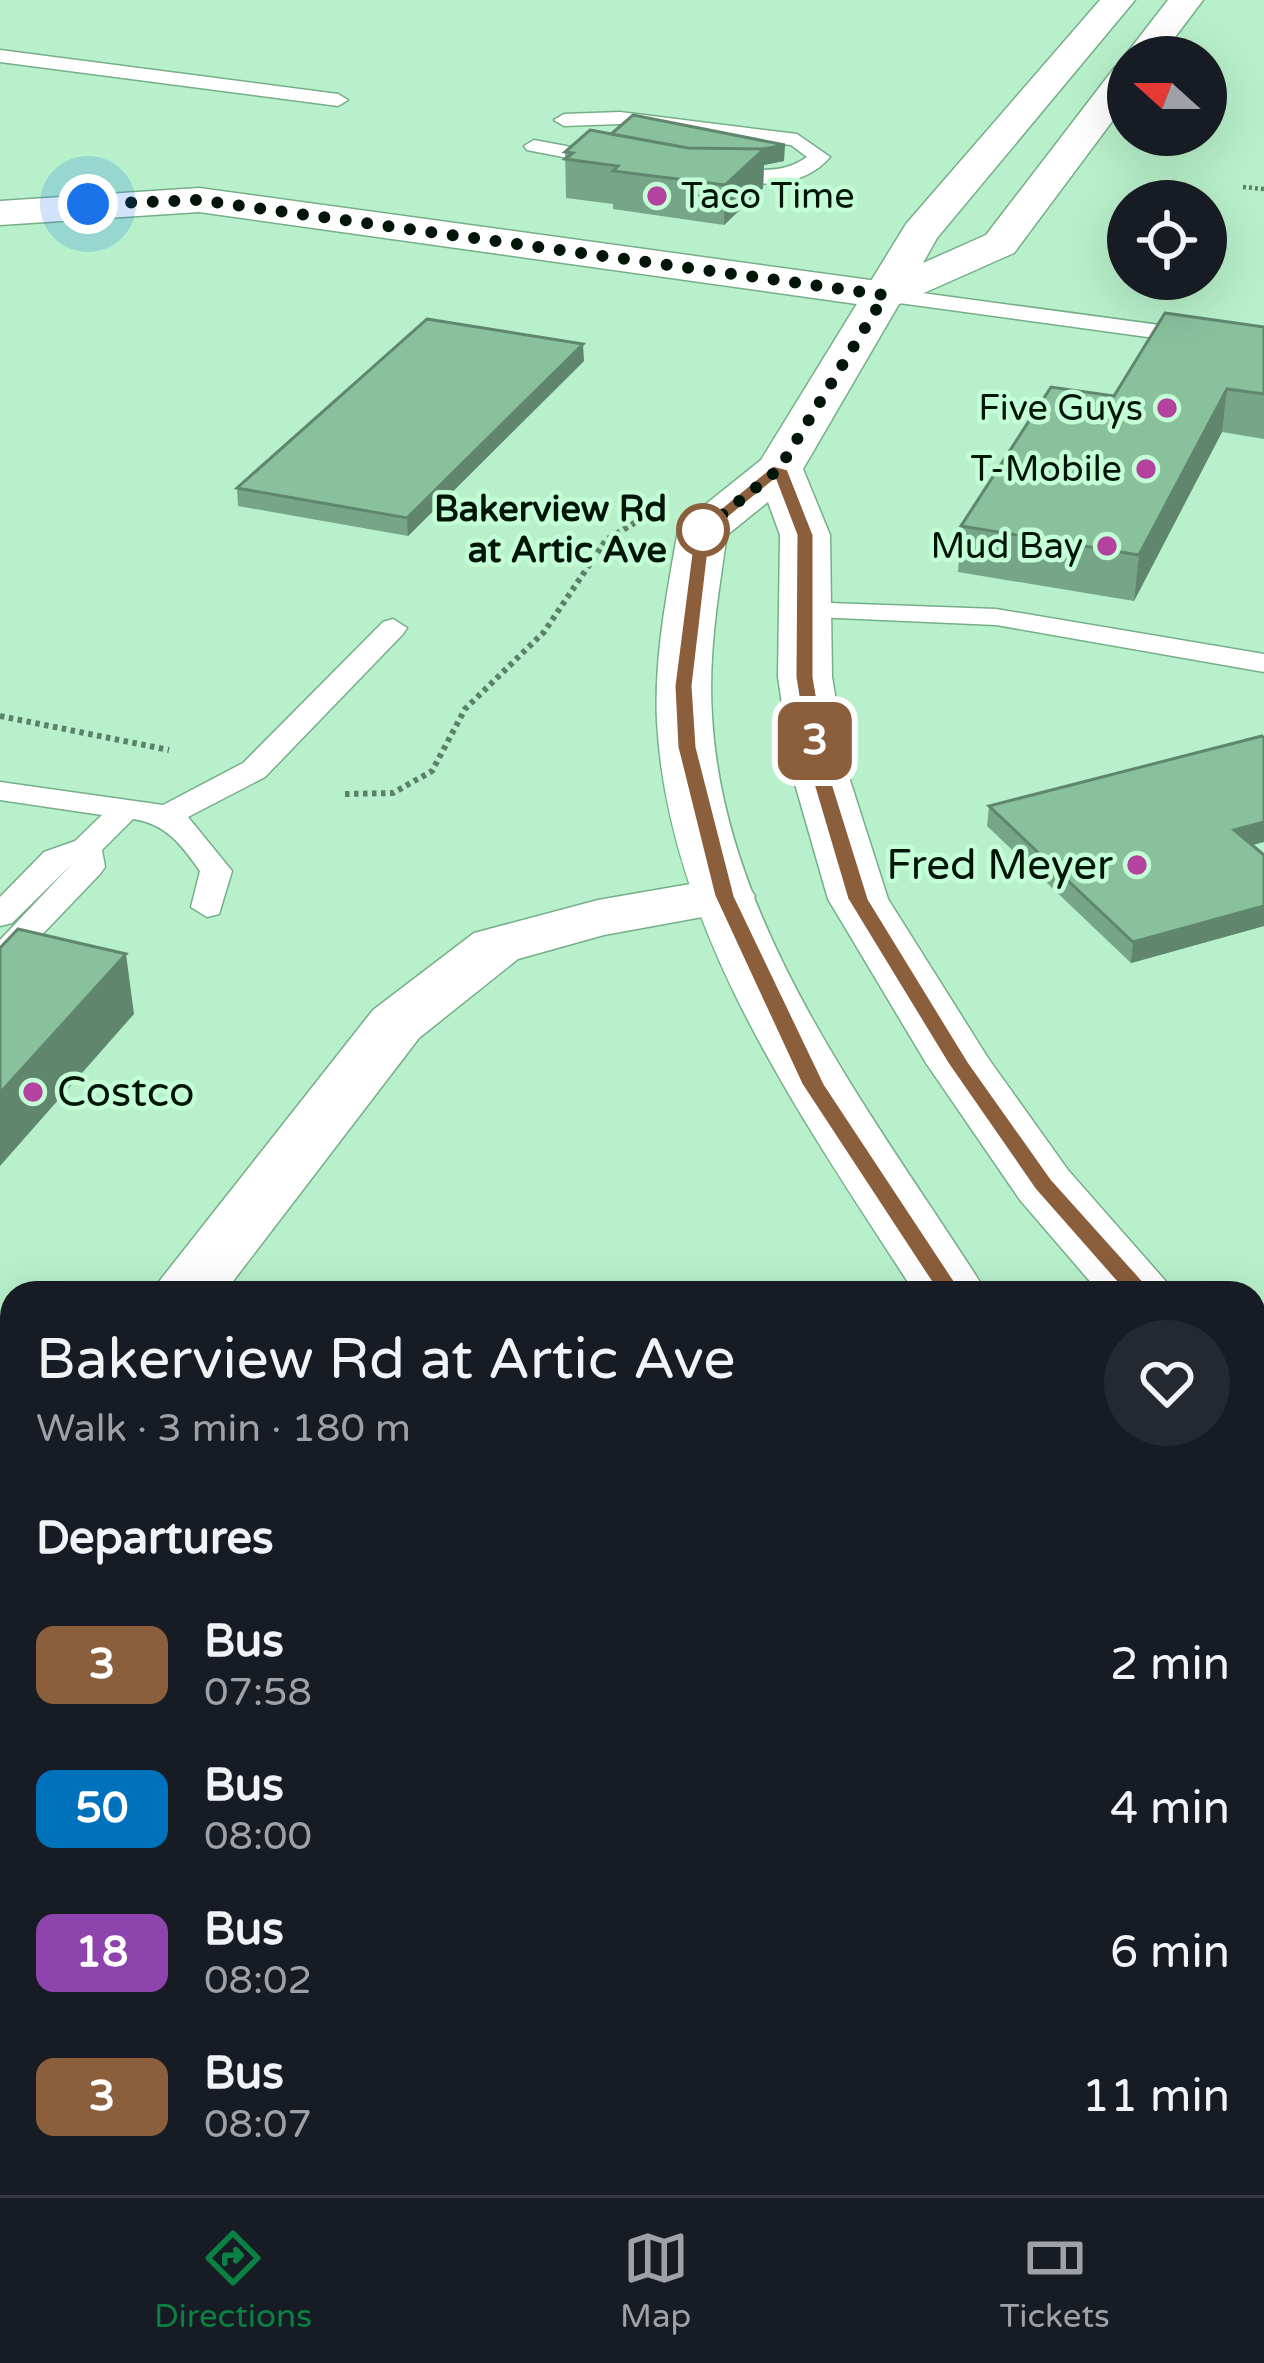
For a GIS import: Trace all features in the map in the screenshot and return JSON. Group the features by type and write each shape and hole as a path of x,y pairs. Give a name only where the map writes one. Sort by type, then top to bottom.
{"main road":[{"path":"943,1281 813,1084 725,896 687,747 684,686 692,604 703,530 779,469 920,233 1118,0"},
{"path":"1158,36 1186,0"},
{"path":"0,213 199,200 885,295 1000,244 1107,103"},
{"path":"779,469 805,535 805,677 821,777 858,899 958,1063 1044,1185 1129,1281"},
{"path":"195,1281 396,1024 496,946 598,917 725,896"}],"lane":[{"path":"0,56 338,100"},
{"path":"564,121 620,118 797,140 820,157 811,168 788,175 747,178 686,170"},
{"path":"534,146 645,165"},
{"path":"885,295 1264,346"},
{"path":"802,610 996,617 1264,663"},
{"path":"0,791 168,815 254,770 393,628"},
{"path":"0,916 56,860 86,848 126,809"},
{"path":"168,815 196,842 216,871 207,907"},
{"path":"0,959 89,867 86,848"}],"path":[{"path":"1243,187 1264,189"},
{"path":"345,794 373,798 402,793 432,772 450,746 461,714 545,632 602,542 615,529 647,521"},
{"path":"0,716 186,754"}],"building":[{"path":"633,115 785,145 688,148 611,134"},
{"path":"590,130 688,148 764,149 725,185 613,171 618,166 565,159 573,153 565,152"},
{"path":"1165,313 1264,327 1264,394 1227,389 1139,555 961,526 1051,387 1114,396"},
{"path":"427,319 583,344 407,518 237,488"},
{"name":"Fred Meyer","path":"1262,736 1264,822 1234,830 1264,855 1264,906 1133,942 989,806"},
{"path":"18,929 126,954 0,1093 0,948"}],"bus line":[{"name":"3","path":"943,1281 813,1084 725,896 687,747 684,686 703,530 779,469 805,535 805,677 821,777 858,899 958,1063 1044,1185 1129,1281"}],"place":[{"name":"Taco Time","path":"657,196"},
{"name":"Five Guys","path":"1167,408"},
{"name":"T-Mobile","path":"1146,469"},
{"name":"Bakerview Rd at Artic Ave","path":"703,530"},
{"name":"Mud Bay","path":"1107,546"},
{"name":"Fred Meyer","path":"1137,865"},
{"name":"Costco","path":"33,1092"}],"route":[{"path":"88,204 199,200 885,295 779,469 703,530"}]}
